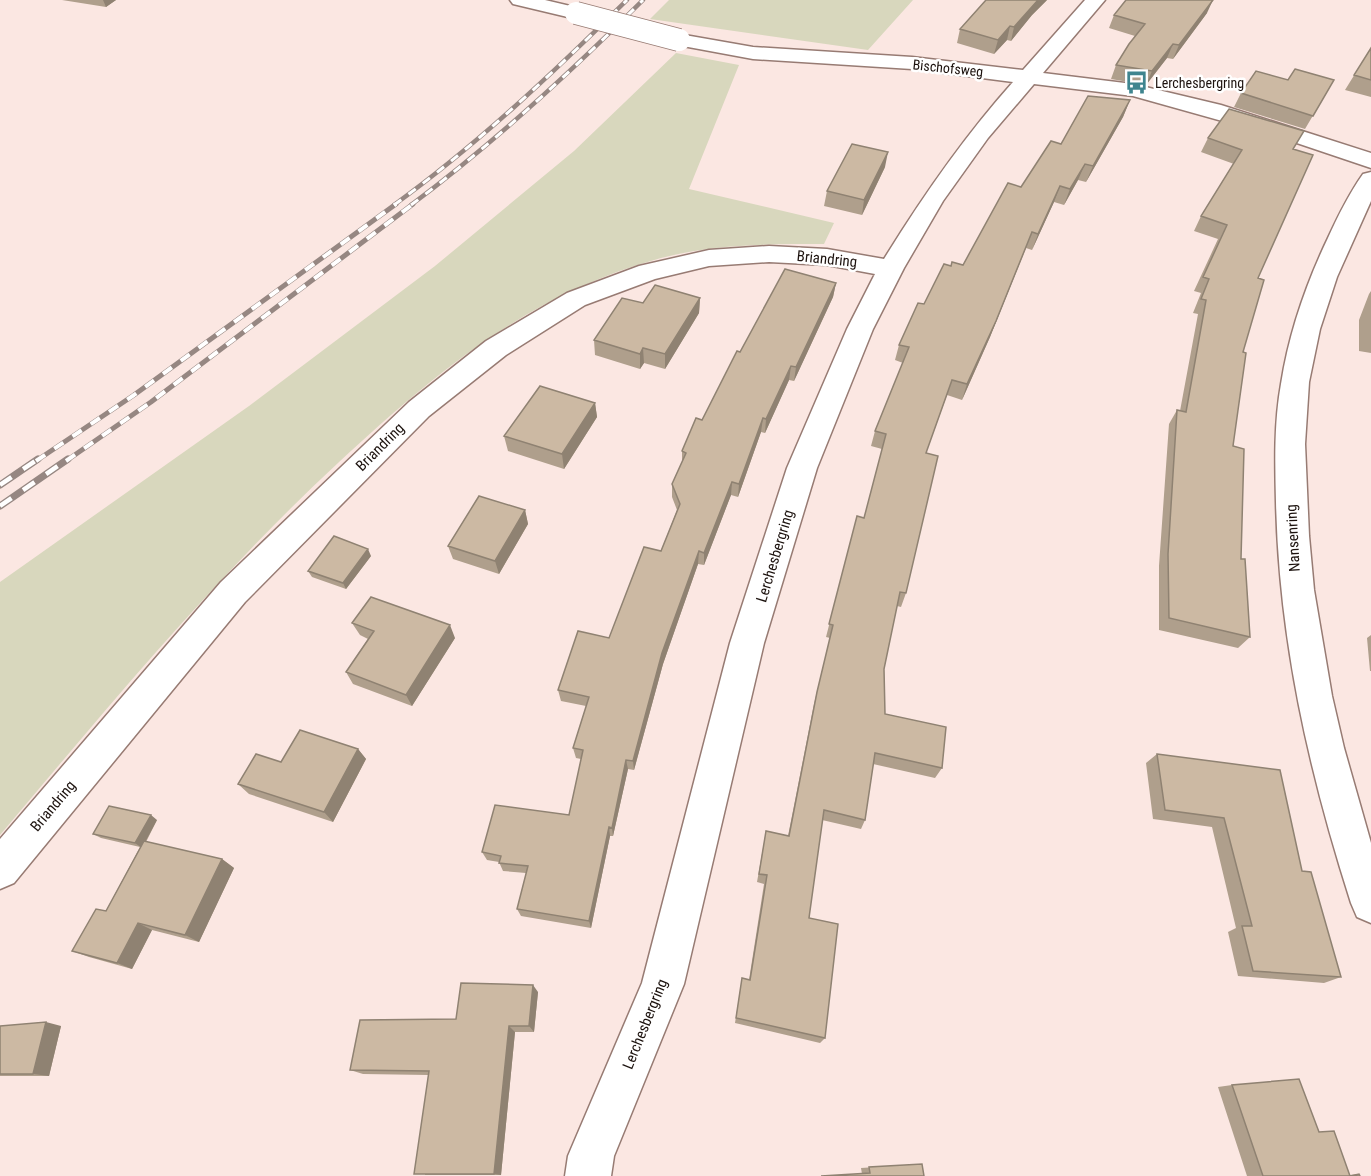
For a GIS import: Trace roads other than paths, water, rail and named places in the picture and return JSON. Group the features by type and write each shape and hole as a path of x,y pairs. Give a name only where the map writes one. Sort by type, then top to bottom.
{"street":[{"name":"Bischofsweg","path":"520,0 678,40 753,53 912,63 1133,90 1284,131 1371,161"},
{"name":"Lerchesbergring","path":"588,1176 591,1156 663,984 747,643 802,468 860,329 891,267 932,200 973,142 1095,0"},
{"name":"Nansenring","path":"1371,179 1343,229 1324,276 1311,318 1295,382 1290,452 1295,582 1306,664 1344,819 1371,903"},
{"name":"Briandring","path":"0,869 233,592 419,409 496,348 576,299 648,272 708,258 769,254 827,257 891,267"}],"railway":[{"path":"394,205 455,158 514,107 627,0"},
{"path":"411,205 531,107 643,0"},
{"path":"36,461 134,395 396,204"},
{"path":"66,461 151,402 413,204"},
{"path":"0,485 38,459"},
{"path":"0,506 68,459"}],"place":[{"name":"Lerchesbergring","path":"1137,83"}]}
